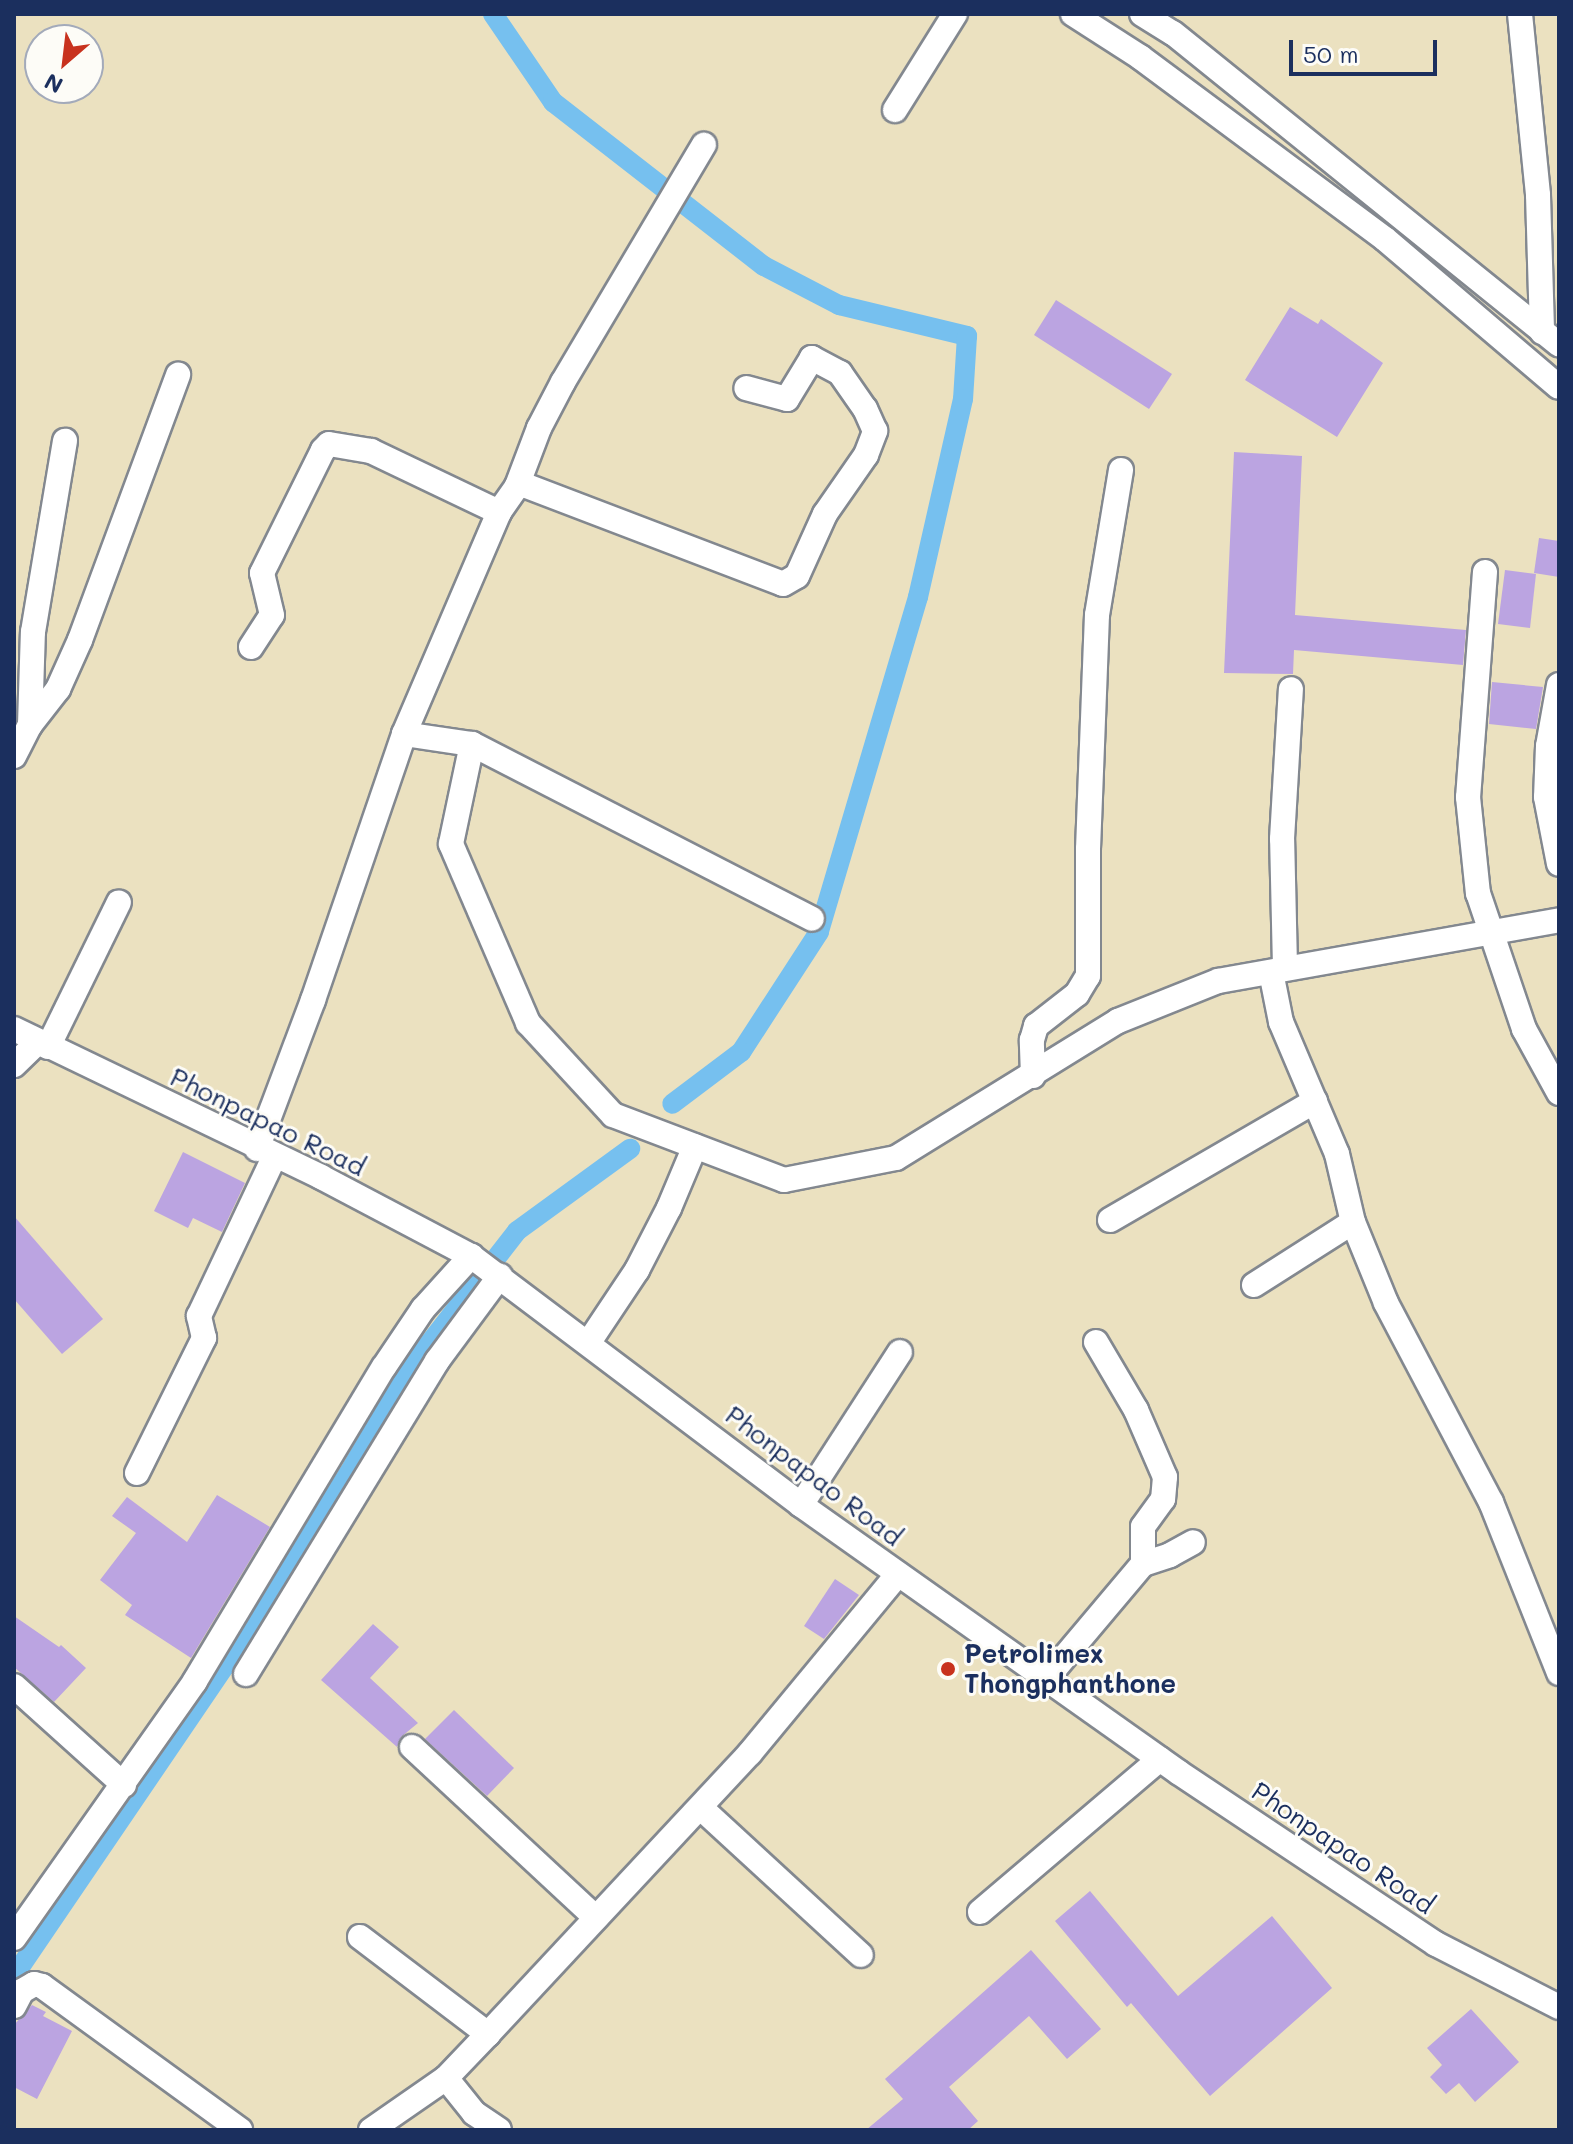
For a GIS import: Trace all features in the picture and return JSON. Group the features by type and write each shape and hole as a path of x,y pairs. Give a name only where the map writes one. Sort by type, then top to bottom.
{"street":[{"path":"895,110 955,14"},
{"path":"1073,14 1140,57 1385,239 1559,387"},
{"path":"1142,14 1173,33 1551,338"},
{"path":"1520,14 1551,338"},
{"path":"137,1473 204,1338 199,1316 265,1153 313,1000 404,734 499,512 517,486 539,428 563,382 704,145"},
{"path":"517,486 524,485 783,584 797,576 825,514 866,455 875,431 865,409 840,373 812,358 787,399 746,388"},
{"path":"14,756 30,725 58,689 80,640 178,375"},
{"path":"30,725 33,632 65,441"},
{"path":"251,647 272,615 262,573 323,450 329,444 371,451 499,512"},
{"path":"1033,1076 1032,1040 1036,1026 1077,994 1088,976 1088,849 1097,615 1121,470"},
{"path":"1485,572 1468,797 1478,893 1524,1029 1559,1093"},
{"path":"1559,685 1548,746 1546,797 1559,864"},
{"path":"1291,689 1278,969 1281,1022 1337,1154 1353,1222 1386,1303 1491,1502 1559,1673"},
{"path":"404,734 472,744 812,919"},
{"path":"472,744 451,844 528,1023 613,1115 784,1180 896,1158 1118,1021 1218,981 1559,920"},
{"path":"14,1065 43,1044 119,902"},
{"name":"Phonpapao Road","path":"14,1029 265,1153 321,1177 471,1256 589,1342 801,1505 1160,1759 1436,1944 1556,2000"},
{"path":"1110,1220 1315,1101"},
{"path":"589,1342 637,1270 695,1146"},
{"path":"1254,1285 1353,1222"},
{"path":"14,1938 124,1785 202,1668 384,1367 423,1309 471,1256"},
{"path":"246,1674 437,1361 497,1274"},
{"path":"1096,1342 1136,1410 1159,1457 1165,1477 1163,1499 1143,1527 1143,1564"},
{"path":"801,1505 900,1352"},
{"path":"1046,1679 1143,1564 1170,1555 1193,1542"},
{"path":"371,2130 446,2078 488,2034 701,1808 898,1574"},
{"path":"14,1686 124,1785"},
{"path":"412,1747 596,1918"},
{"path":"980,1912 1160,1759"},
{"path":"701,1808 861,1955"},
{"path":"360,1937 488,2034"},
{"path":"14,2006 22,1991 34,1984 42,1986 240,2130"},
{"path":"446,2078 474,2113 499,2130"}],"building":[{"path":"1056,300 1172,374 1149,409 1034,335"},
{"path":"1290,307 1318,324 1321,319 1383,363 1337,437 1245,380"},
{"path":"1234,452 1302,456 1295,615 1466,630 1463,665 1294,650 1293,674 1224,673"},
{"path":"1539,538 1559,541 1559,577 1534,573"},
{"path":"1505,570 1536,574 1530,628 1498,624"},
{"path":"1492,682 1543,687 1536,729 1489,724"},
{"path":"183,1152 245,1183 222,1232 193,1218 188,1228 154,1211"},
{"path":"14,1216 103,1319 62,1354 14,1299"},
{"path":"217,1495 270,1527 191,1658 125,1615 132,1605 100,1580 136,1533 112,1516 127,1497 187,1542"},
{"path":"835,1579 859,1595 824,1639 804,1626"},
{"path":"14,1616 59,1647 61,1645 86,1668 54,1702 14,1667"},
{"path":"373,1624 399,1647 370,1678 418,1723 401,1737 397,1747 321,1680"},
{"path":"454,1710 514,1768 487,1796 425,1739"},
{"path":"1090,1891 1178,1996 1272,1916 1332,1988 1210,2096 1131,2003 1127,2007 1055,1921"},
{"path":"1031,1950 1101,2029 1067,2059 1029,2016 949,2087 978,2121 968,2130 866,2130 903,2099 885,2079"},
{"path":"32,2005 46,2012 43,2016 72,2031 37,2099 14,2087 14,2025"},
{"path":"1471,2009 1519,2062 1475,2102 1459,2083 1446,2094 1430,2077 1442,2065 1427,2048"}],"waterway":[{"path":"493,14 553,102 764,266 839,305 967,336 963,399 918,597 819,932 741,1052 672,1104"},
{"path":"14,1976 245,1636 349,1473 407,1372 517,1231 630,1149"}],"place":[{"name":"Petrolimex Thongphanthone","path":"948,1669"}]}
